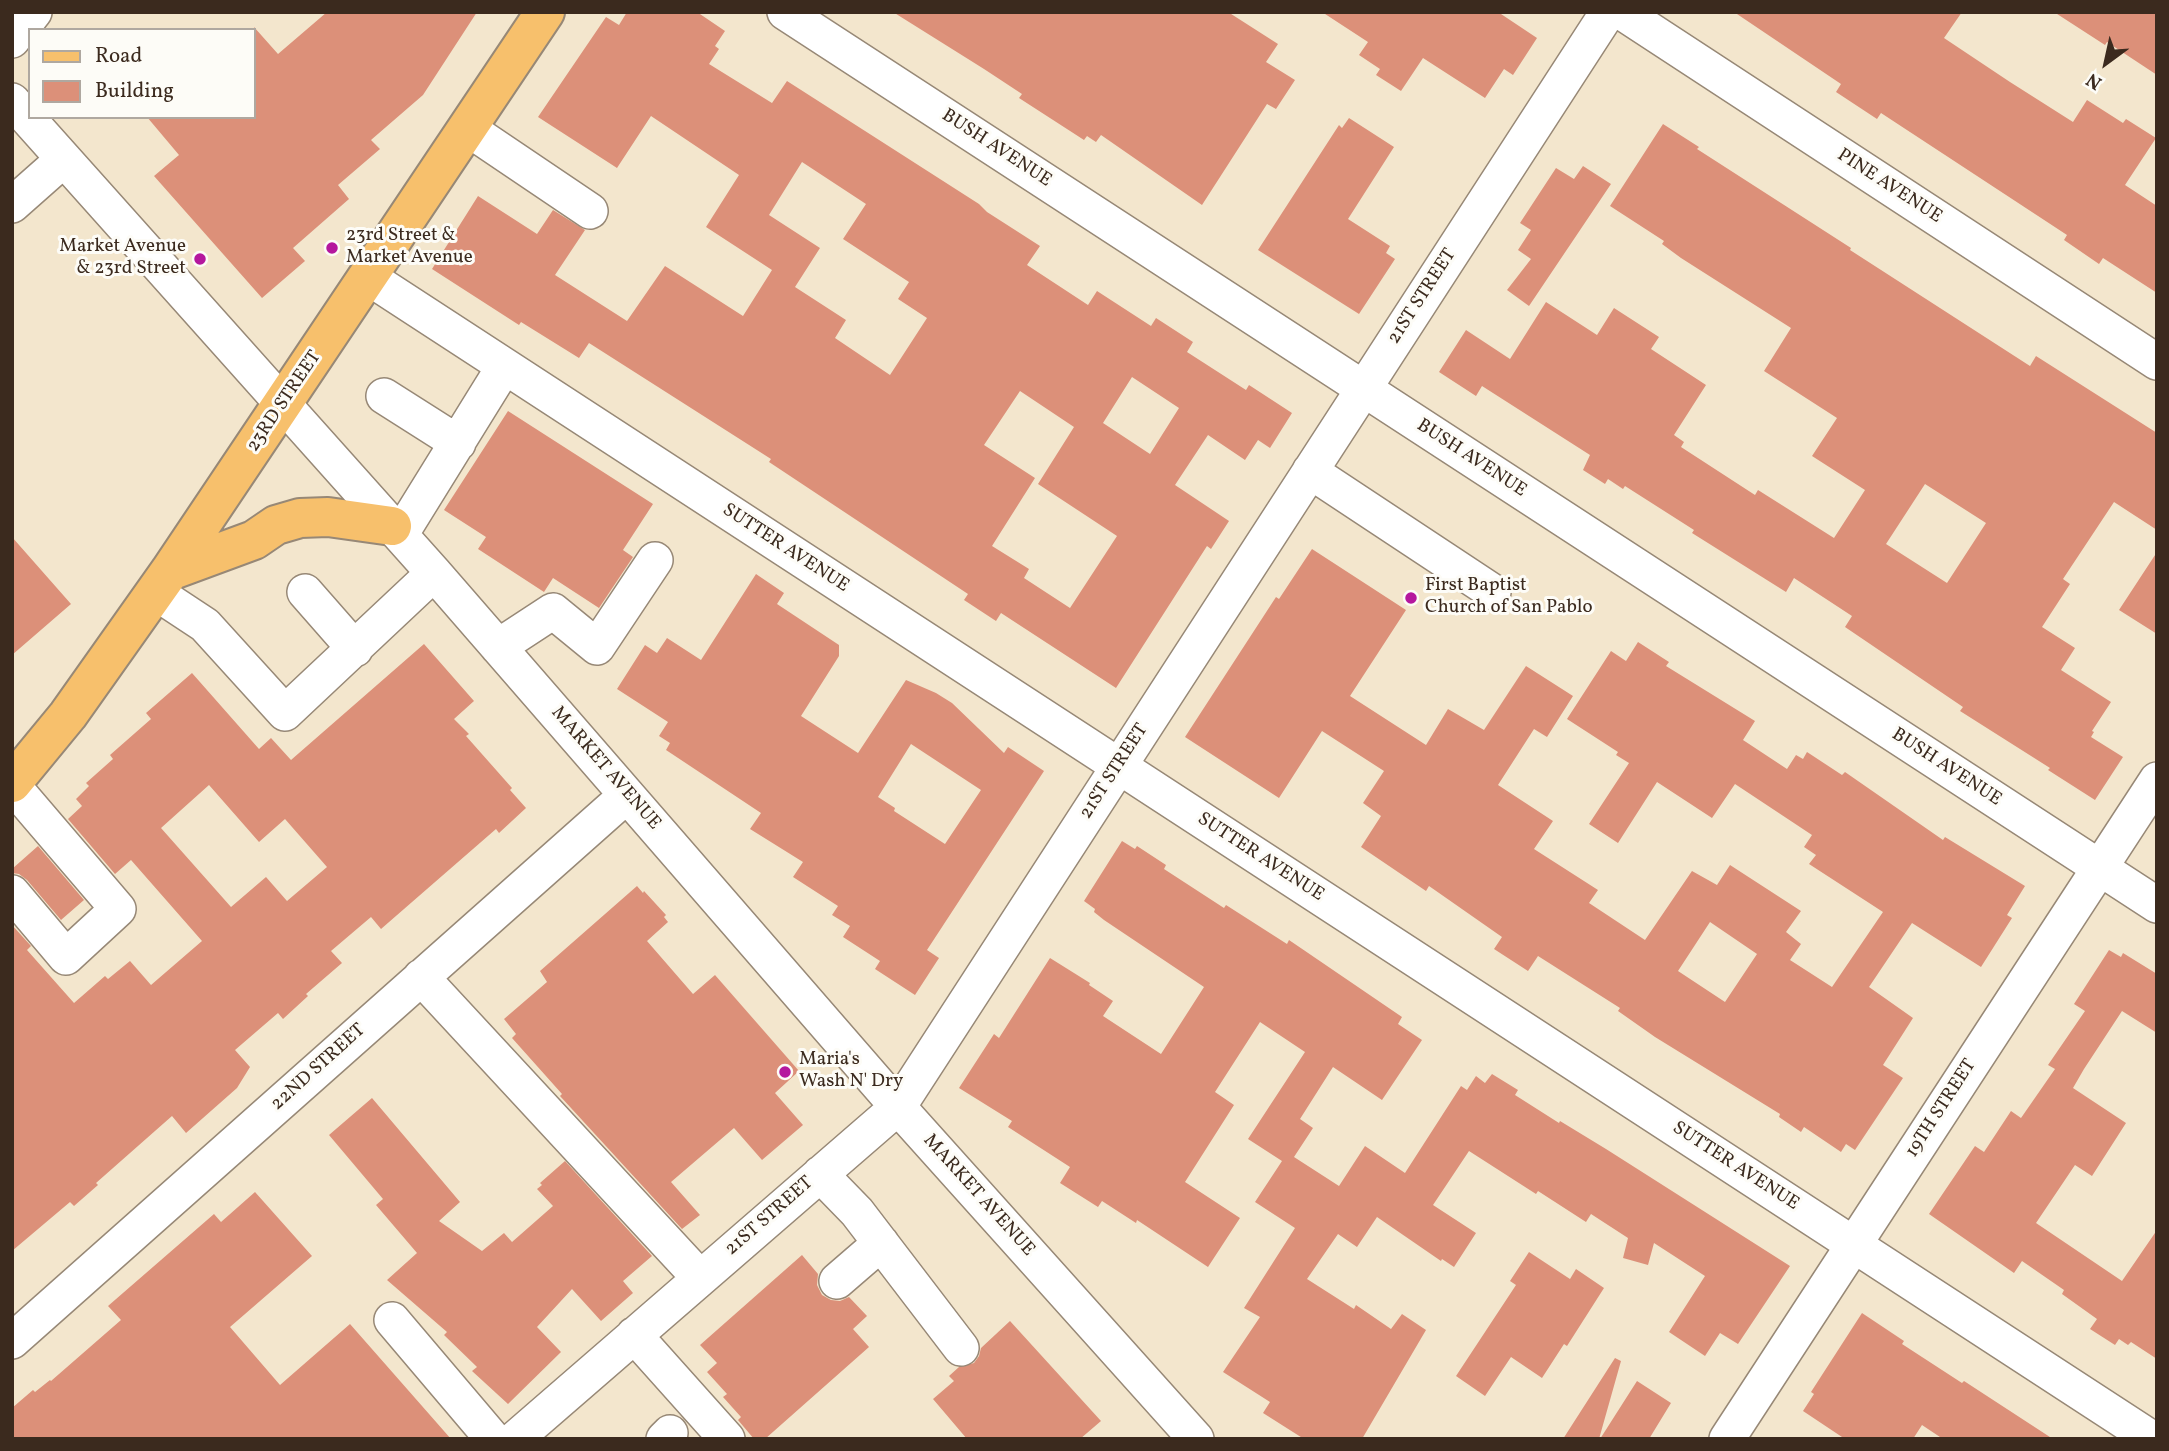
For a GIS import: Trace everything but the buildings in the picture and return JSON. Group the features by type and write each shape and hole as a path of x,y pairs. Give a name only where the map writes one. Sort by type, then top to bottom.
{"main road":[{"name":"23RD STREET","path":"12,784 68,715 162,581 284,404 545,12"},
{"path":"162,581 254,540 276,525 300,518 328,517 396,530"}],"street":[{"path":"12,40 34,12"},
{"name":"BUSH AVENUE","path":"785,12 2157,905"},
{"name":"21ST STREET","path":"514,1439 898,1107 1608,12"},
{"name":"PINE AVENUE","path":"1622,12 2157,362"},
{"name":"MARKET AVENUE","path":"12,102 396,530 898,1107 1196,1439"},
{"path":"467,128 590,211"},
{"path":"12,205 64,159"},
{"name":"SUTTER AVENUE","path":"368,277 2152,1439"},
{"path":"396,530 458,443 504,367"},
{"path":"384,396 458,443"},
{"path":"1310,471 1493,592"},
{"path":"498,647 553,611 597,648 655,560"},
{"path":"162,581 285,713 434,573"},
{"path":"305,593 355,649"},
{"name":"19TH STREET","path":"1727,1439 2157,780"},
{"path":"12,784 118,909 66,957 12,893"},
{"name":"22ND STREET","path":"12,1341 627,795"},
{"path":"421,977 700,1278"},
{"path":"820,1174 857,1212 961,1348"},
{"path":"837,1281 881,1243"},
{"path":"392,1320 493,1439"},
{"path":"634,1335 727,1439"}],"place":[{"name":"23rd Street & Market Avenue","path":"332,248"},
{"name":"Market Avenue & 23rd Street","path":"200,259"},
{"name":"First Baptist Church of San Pablo","path":"1411,598"},
{"name":"Maria's Wash N' Dry","path":"785,1072"}]}
